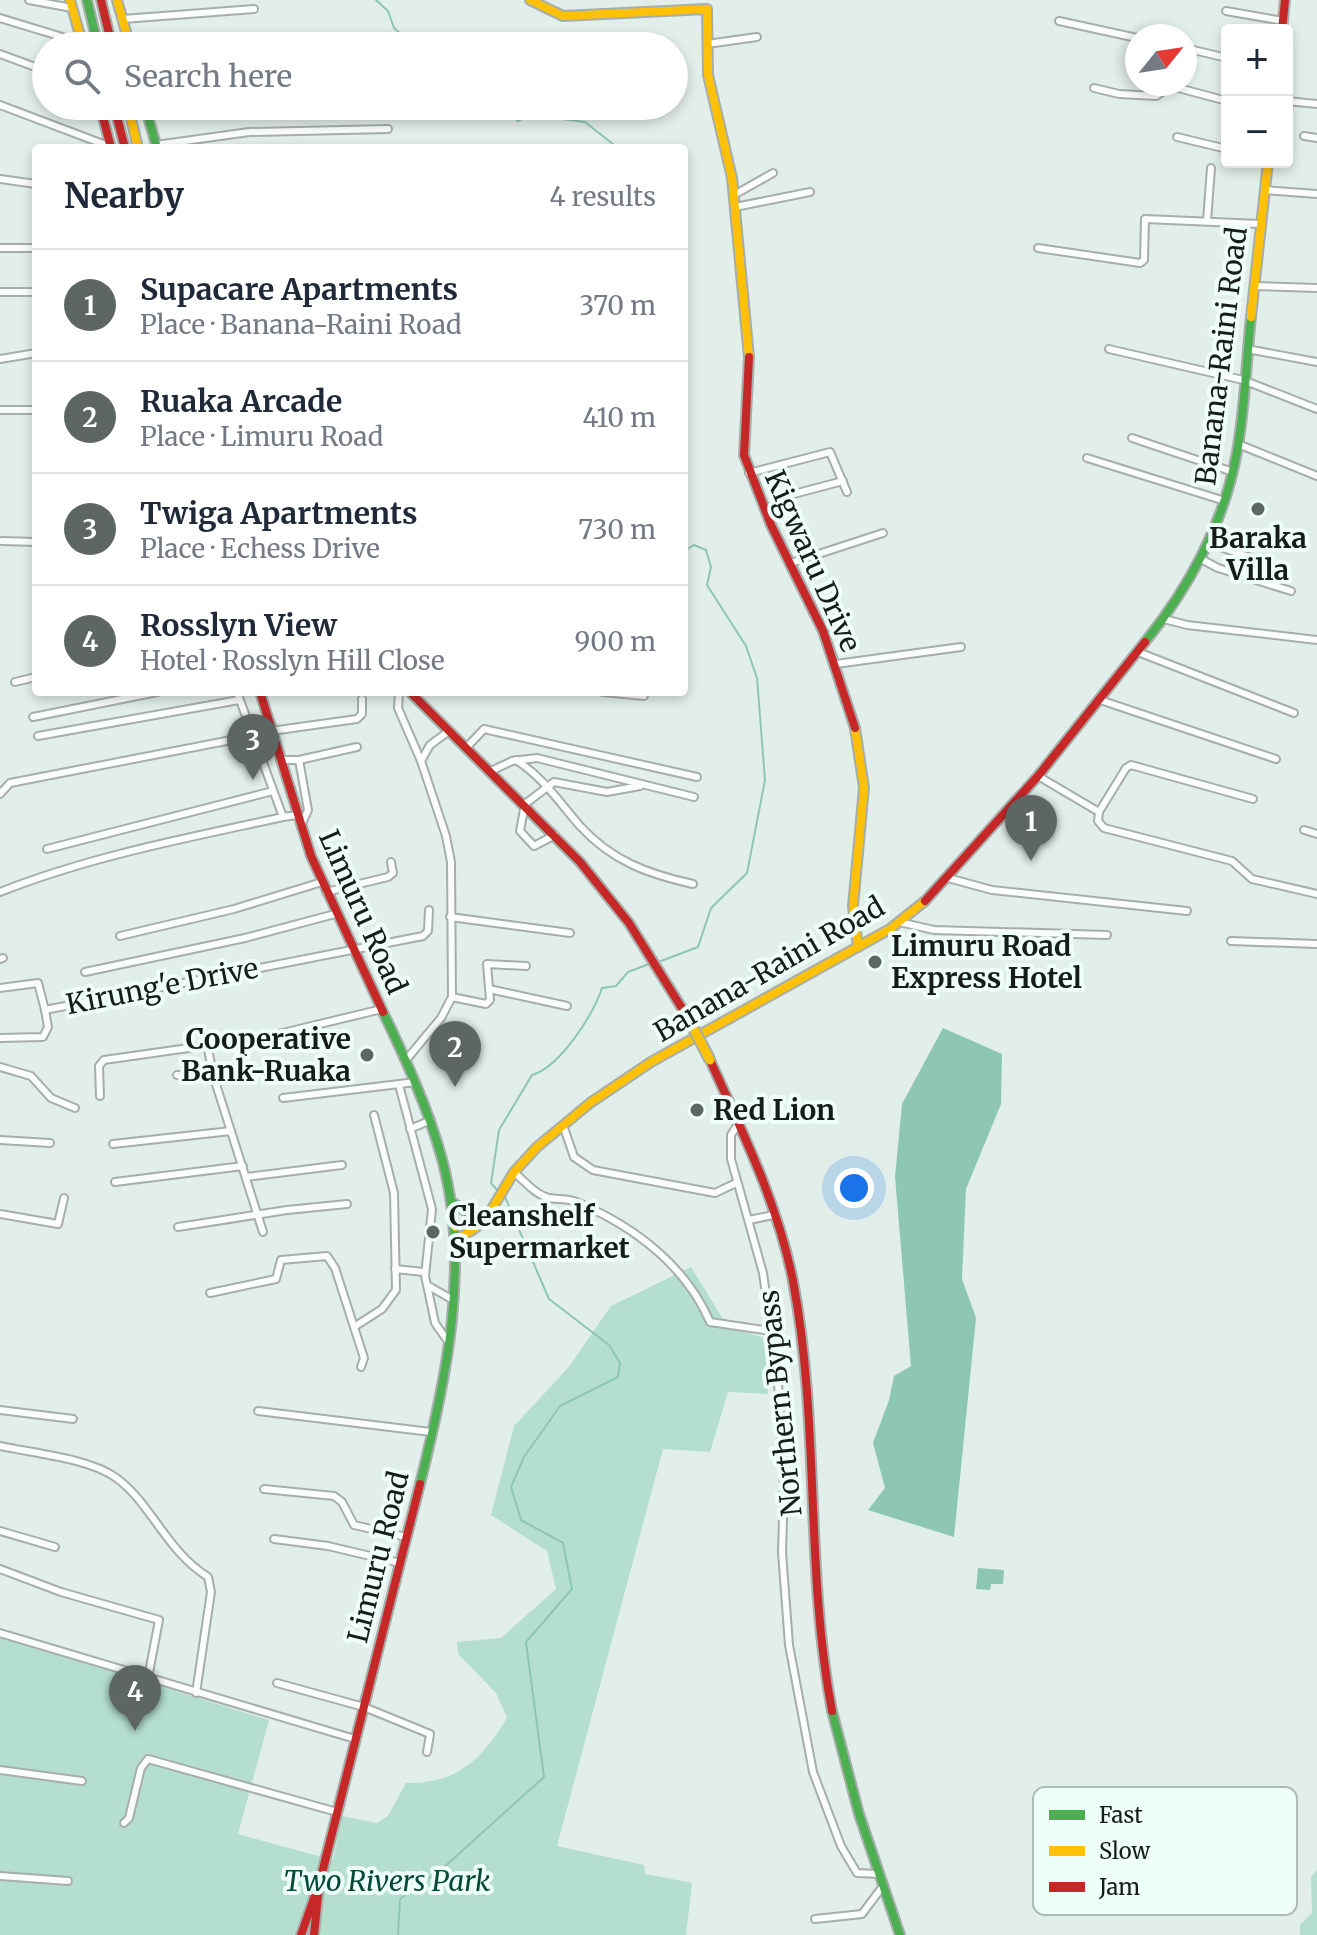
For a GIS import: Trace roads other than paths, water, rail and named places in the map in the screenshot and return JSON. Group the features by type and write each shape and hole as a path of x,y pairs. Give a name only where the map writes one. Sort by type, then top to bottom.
{"main road":[{"path":"87,0 95,32"},
{"path":"101,0 109,32"},
{"path":"117,0 126,32"},
{"path":"530,0 563,16 707,5"},
{"path":"1282,24 1285,0"},
{"path":"71,4 79,32"},
{"name":"Kigwaru Drive","path":"707,5 708,75 734,195 749,362 744,455 749,473 836,664 863,766 862,823 853,906 858,947"},
{"path":"104,120 110,144"},
{"path":"118,120 124,144"},
{"path":"131,120 137,144"},
{"path":"149,120 155,144"},
{"name":"Banana-Raini Road","path":"489,1215 514,1172 563,1125 651,1062 899,922 948,878 1038,776 1164,619 1209,543 1233,472 1267,168"},
{"name":"Limuru Road","path":"261,696 299,820 324,887 431,1120 457,1240 449,1343 431,1432 308,1935"},
{"name":"Northern Bypass","path":"414,696 555,835 629,923 688,1018 757,1170 773,1215 798,1308 809,1416 818,1597 827,1689 849,1783 900,1935"},
{"path":"450,1201 476,1219"},
{"path":"455,1227 489,1215"},
{"path":"457,1240 489,1215"},
{"name":"Limuru Road","path":"301,1935 320,1883"},
{"name":"Limuru Road","path":"314,1935 320,1883"}],"street":[{"path":"29,0 71,4"},
{"path":"123,19 254,9"},
{"path":"1226,11 1275,24"},
{"path":"0,18 44,32"},
{"path":"1059,21 1125,35"},
{"path":"707,44 757,37"},
{"path":"1197,51 1221,57"},
{"path":"0,54 32,66"},
{"path":"1094,88 1156,96 1171,86 1221,99"},
{"path":"1293,102 1317,104"},
{"path":"0,105 32,117"},
{"path":"39,120 101,144"},
{"path":"169,144 249,132 388,129"},
{"path":"1304,136 1317,138"},
{"path":"1177,137 1221,148"},
{"path":"1207,221 1211,168"},
{"path":"734,195 773,173"},
{"path":"0,179 32,183"},
{"path":"1264,190 1317,194"},
{"path":"735,207 810,192"},
{"path":"1038,248 1140,263 1144,260 1145,219 1260,224"},
{"path":"0,248 32,248"},
{"path":"1254,286 1317,288"},
{"path":"0,292 32,292"},
{"path":"1109,349 1243,380 1317,409"},
{"path":"1247,349 1317,362"},
{"path":"0,359 32,354"},
{"path":"0,410 32,410"},
{"path":"1132,438 1233,472"},
{"path":"1238,444 1317,476"},
{"path":"749,473 826,451 833,455 847,492"},
{"path":"1087,458 1225,501"},
{"path":"790,495 843,481"},
{"path":"791,563 883,533"},
{"path":"2,541 32,542"},
{"path":"1209,543 1280,568"},
{"path":"1201,559 1218,568 1291,591"},
{"path":"1164,619 1187,625 1317,640"},
{"path":"836,664 961,647"},
{"path":"1138,652 1294,713"},
{"path":"15,682 32,678"},
{"path":"33,717 137,696"},
{"path":"238,696 283,817"},
{"path":"399,696 398,708 421,761 446,836 454,889 450,917 452,997 441,1018 406,1060"},
{"path":"271,731 357,719 362,714 362,699"},
{"path":"38,736 239,700"},
{"path":"1100,700 1276,759"},
{"path":"467,747 484,729 697,777"},
{"path":"421,761 430,745 449,731"},
{"path":"0,794 10,783 252,736"},
{"path":"280,760 299,760 357,747"},
{"path":"491,771 516,760 537,758 694,797"},
{"path":"0,892 92,859 283,817 299,820 308,810 299,760"},
{"path":"516,760 548,785 581,826 611,855 658,876 693,884"},
{"path":"1253,799 1131,765 1126,768 1099,812 1098,821 1104,828 1232,861 1252,879 1317,894"},
{"path":"1038,776 1099,812"},
{"path":"555,835 540,845 528,844 519,826 525,804 548,785 562,782 615,793 629,786 647,786"},
{"path":"47,849 273,791"},
{"path":"1304,830 1317,834"},
{"path":"120,936 324,887 388,877 393,873 391,862"},
{"path":"948,878 992,890 1187,911"},
{"name":"Kirung'e Drive","path":"0,1038 43,1037 48,1027 45,1010 426,934 429,910"},
{"name":"Kirung'e Drive","path":"85,972 245,938 335,914"},
{"path":"450,917 570,933"},
{"path":"899,922 934,930 1107,935"},
{"path":"1231,941 1317,944"},
{"path":"452,997 486,1004 490,1000 485,967 488,963 526,966"},
{"path":"0,988 38,983 45,1010"},
{"path":"489,989 567,1006"},
{"path":"100,1096 99,1066 104,1060 266,1037 382,1009"},
{"path":"207,1045 214,1078 263,1232"},
{"path":"0,1067 31,1076 51,1098 75,1108"},
{"path":"177,1075 214,1078"},
{"path":"283,1098 416,1082"},
{"path":"399,1085 432,1209 424,1272 435,1323 449,1343"},
{"path":"354,1327 382,1309 395,1294 394,1193 374,1115"},
{"path":"410,1129 431,1120"},
{"path":"738,1123 731,1135 731,1153 736,1183 763,1273 771,1331 784,1485 781,1524 787,1631 805,1735 813,1772 846,1858 857,1873 879,1874"},
{"path":"563,1125 574,1157 593,1170 715,1193 736,1183"},
{"path":"113,1144 231,1131"},
{"path":"0,1140 50,1143"},
{"path":"731,1153 750,1153"},
{"path":"246,1177 342,1165"},
{"path":"115,1182 243,1166"},
{"path":"514,1172 546,1198 567,1198 583,1205 659,1252 685,1277 710,1322 771,1331"},
{"path":"0,1214 58,1224 64,1198"},
{"path":"178,1227 347,1204"},
{"path":"749,1220 773,1215"},
{"path":"210,1293 276,1279 281,1260 327,1256 335,1268 364,1358 361,1367"},
{"path":"395,1269 424,1272"},
{"path":"427,1285 453,1300"},
{"path":"0,1410 73,1419"},
{"path":"258,1411 431,1432"},
{"path":"0,1446 92,1466 117,1478 179,1555 208,1577 211,1592 196,1693"},
{"path":"264,1489 334,1496 342,1502 354,1525 406,1537"},
{"path":"0,1531 55,1547"},
{"path":"274,1539 328,1546 400,1563"},
{"path":"0,1569 61,1592 159,1620 148,1678"},
{"path":"0,1633 355,1739"},
{"path":"277,1683 364,1707 428,1732 427,1752"},
{"path":"124,1823 129,1818 141,1768 148,1759 337,1812"},
{"path":"0,1770 82,1781"},
{"path":"0,1876 68,1881"},
{"path":"815,1919 862,1914 883,1886"}],"waterway":[{"path":"376,0 388,11 398,32"},
{"path":"570,120 585,122 613,144"},
{"path":"661,961 698,947 711,908 747,873 765,780 757,678 746,646 707,585 711,567 706,550 694,545 688,549"},
{"path":"497,1190 491,1183 499,1130 532,1075 553,1062 574,1039 602,988 616,986 628,972 649,964"},
{"path":"398,1935 400,1899 442,1869 544,1777 526,1642 572,1589 563,1543 521,1520 511,1487 524,1457 560,1406 618,1377 620,1363 609,1345 549,1299 505,1197"}],"place":[{"name":"Baraka Villa","path":"1258,509"},
{"name":"Twiga Apartments","path":"253,780"},
{"name":"Supacare Apartments","path":"1031,861"},
{"name":"Limuru Road Express Hotel","path":"875,962"},
{"name":"Cooperative Bank-Ruaka","path":"367,1055"},
{"name":"Ruaka Arcade","path":"455,1087"},
{"name":"Red Lion","path":"697,1110"},
{"name":"Cleanshelf Supermarket","path":"433,1232"},
{"name":"Rosslyn View","path":"135,1731"}],"park label":[{"name":"Two Rivers Park","path":"387,1881"}]}
